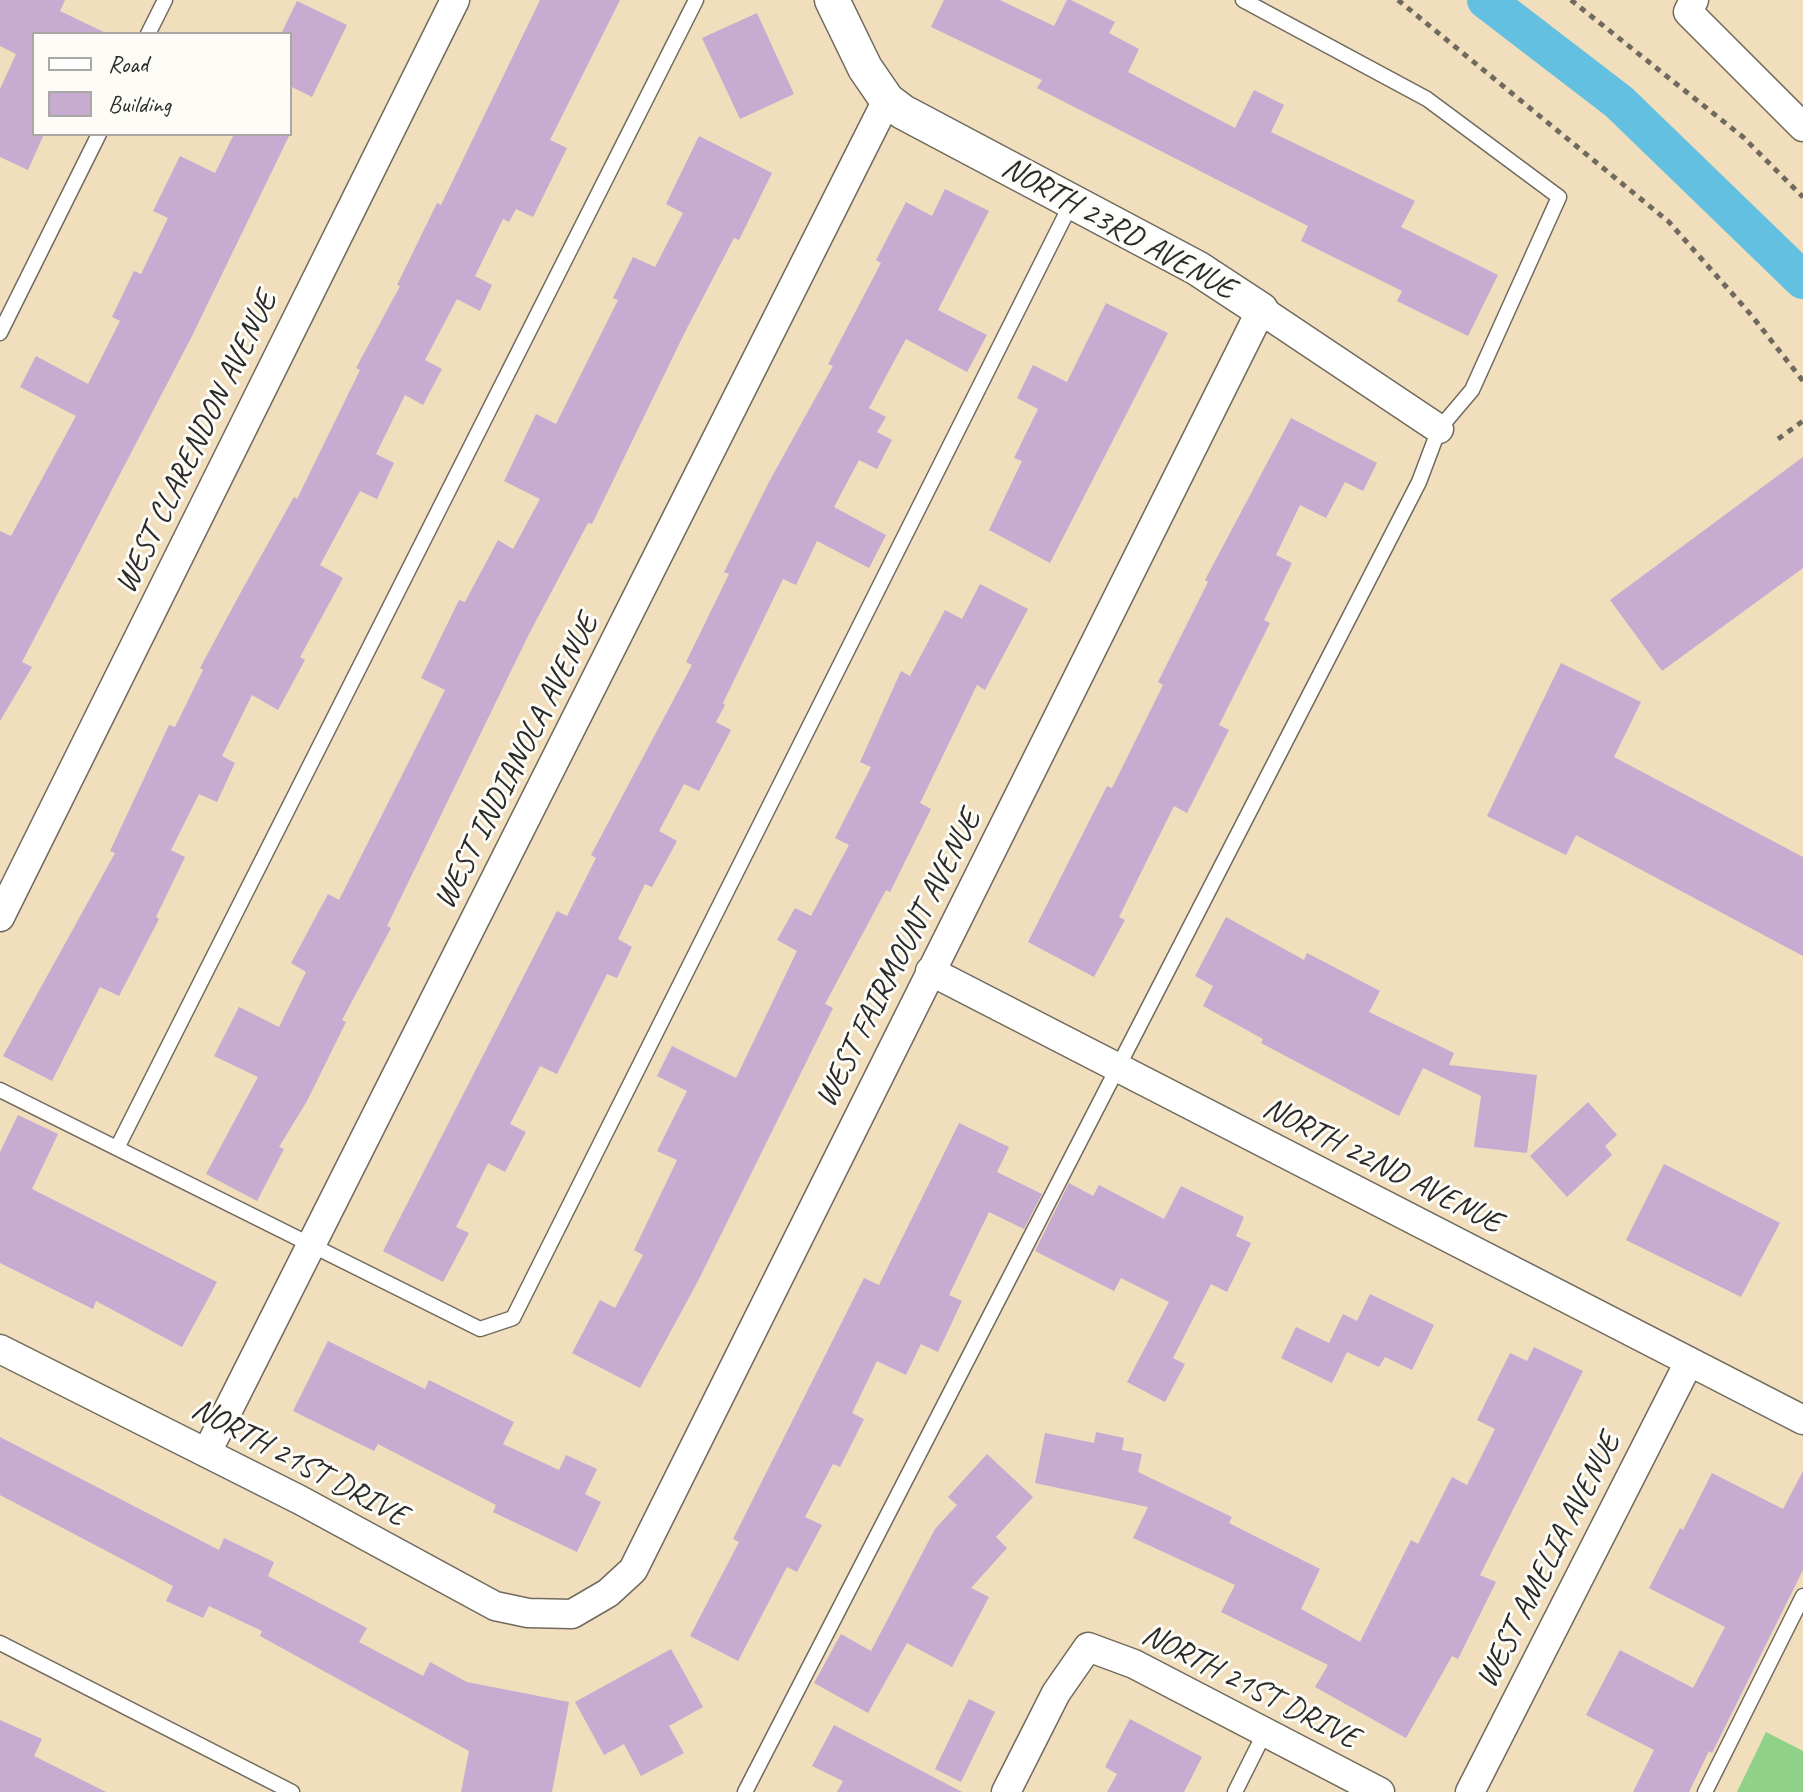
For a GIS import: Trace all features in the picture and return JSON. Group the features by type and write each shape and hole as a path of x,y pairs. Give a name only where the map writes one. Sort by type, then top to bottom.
{"street":[{"name":"WEST CLARENDON AVENUE","path":"0,917 455,0"},
{"name":"NORTH 23RD AVENUE","path":"832,0 865,68 887,100 903,112 1197,268 1439,429"},
{"path":"1691,6 1803,127"},
{"name":"WEST INDIANOLA AVENUE","path":"207,1452 887,100"},
{"name":"WEST FAIRMOUNT AVENUE","path":"572,1614 608,1593 633,1570 1261,310"},
{"name":"NORTH 22ND AVENUE","path":"930,971 1803,1420"},
{"name":"NORTH 21ST DRIVE","path":"0,1349 207,1452 495,1606 528,1613 572,1614"},
{"name":"WEST AMELIA AVENUE","path":"1470,1792 1689,1362"},
{"name":"NORTH 21ST DRIVE","path":"1006,1792 1056,1693 1088,1647 1134,1664 1380,1792"}],"lane":[{"path":"149,32 165,0"},
{"path":"118,1146 696,0"},
{"path":"745,1792 1419,482 1439,429 1472,390 1559,197 1427,99 1243,0"},
{"path":"0,333 98,136"},
{"path":"0,1090 118,1146 480,1329 513,1318 1073,202"},
{"path":"1705,1792 1803,1596"},
{"path":"0,1643 292,1792"},
{"path":"1235,1792 1265,1732"}],"path":[{"path":"1398,0 1669,222 1752,316 1803,381"},
{"path":"1571,0 1743,137 1803,197"},
{"path":"1778,439 1803,421"}],"green space":[{"path":"1766,1732 1803,1751 1803,1792 1737,1792"}],"building":[{"path":"0,0 65,0 60,11 104,32 32,32 32,136 43,136 28,170 0,157 0,89 16,54 0,46"},
{"path":"540,0 620,0 550,140 567,148 533,217 516,209 509,222 503,219 475,276 492,285 480,311 457,299 425,360 442,369 423,405 405,395 376,454 394,463 377,499 360,491 320,565 343,578 300,657 305,660 278,710 252,695 222,756 235,763 217,802 199,794 171,850 185,857 156,917 159,919 119,996 100,987 52,1081 3,1056 115,853 110,851 169,725 175,727 203,670 200,668 294,497 297,499 360,370 356,368 400,286 397,285 437,203 441,205"},
{"path":"944,0 1000,0 1054,26 1067,0 1071,0 1115,22 1109,33 1139,49 1128,72 1235,128 1254,90 1284,105 1271,132 1415,201 1401,227 1498,275 1468,336 1397,301 1402,291 1301,241 1308,226 1037,88 1042,80 931,27"},
{"path":"297,1 347,25 312,97 292,87 292,32 282,32"},
{"path":"757,13 794,94 740,119 702,38"},
{"path":"233,136 289,136 192,336 22,662 32,667 0,721 0,531 11,536 76,416 20,387 36,356 88,384 120,321 112,317 134,271 141,274 168,218 153,211 180,156 215,173"},
{"path":"699,136 772,173 739,240 734,238 684,334 592,524 588,523 529,634 387,926 391,928 342,1020 346,1022 307,1101 279,1147 284,1149 257,1201 206,1174 258,1077 214,1056 239,1007 279,1027 306,972 291,963 328,894 339,900 445,690 421,678 459,600 465,602 498,540 513,549 540,499 504,481 536,414 556,424 618,300 613,298 633,257 655,267 683,213 666,204"},
{"path":"945,189 989,211 938,310 987,335 967,372 906,339 869,408 886,417 877,432 892,440 877,469 859,460 834,507 886,535 869,568 817,541 796,585 783,579 716,722 731,730 699,791 684,784 659,831 677,841 652,887 645,884 618,939 632,947 617,978 607,974 557,1074 540,1066 510,1124 526,1132 505,1172 488,1163 456,1227 469,1233 443,1282 383,1251 557,911 567,916 596,858 591,855 692,665 686,662 729,574 724,572 833,366 828,364 881,263 876,260 906,202 932,216"},
{"path":"1106,303 1168,333 1050,563 989,530 1022,461 1014,458 1038,409 1017,398 1033,365 1067,382"},
{"path":"1291,418 1377,463 1363,491 1345,482 1326,518 1300,505 1276,555 1292,563 1264,620 1270,623 1219,725 1229,730 1187,813 1174,806 1119,917 1125,920 1094,977 1028,942 1107,786 1112,788 1163,685 1158,682 1208,582 1205,580"},
{"path":"1803,457 1803,568 1662,671 1610,600"},
{"path":"980,584 1028,609 985,690 977,685 920,803 931,809 890,892 886,890 825,1004 833,1008 698,1281 640,1388 572,1353 600,1300 615,1308 643,1255 634,1250 677,1160 657,1151 687,1091 657,1076 672,1046 736,1078 797,951 777,940 795,908 811,916 849,845 835,838 871,767 860,762 901,671 910,676 945,610 962,619"},
{"path":"1561,663 1641,702 1614,757 1803,857 1803,956 1576,835 1566,855 1487,816"},
{"path":"1226,917 1304,960 1307,953 1380,991 1369,1012 1454,1053 1449,1065 1537,1075 1527,1153 1474,1147 1481,1096 1423,1068 1399,1116 1261,1043 1263,1039 1203,1006 1213,986 1195,976"},
{"path":"1588,1102 1617,1135 1605,1146 1612,1155 1567,1197 1530,1156"},
{"path":"18,1115 58,1134 32,1189 217,1282 182,1347 96,1301 93,1309 0,1263 0,1152"},
{"path":"959,1123 1009,1147 997,1172 1042,1194 1024,1229 989,1212 949,1295 962,1301 938,1352 921,1344 906,1375 877,1361 852,1413 864,1419 840,1467 833,1464 805,1517 822,1525 797,1572 787,1567 738,1661 690,1636 739,1542 733,1539 864,1278 879,1285"},
{"path":"1664,1164 1780,1223 1741,1297 1626,1240"},
{"path":"1069,1183 1093,1196 1099,1185 1164,1219 1181,1186 1244,1217 1236,1236 1251,1243 1227,1292 1211,1284 1173,1358 1185,1364 1165,1402 1127,1382 1169,1302 1121,1278 1114,1291 1035,1251"},
{"path":"1370,1294 1434,1325 1412,1370 1385,1357 1379,1367 1347,1352 1332,1383 1281,1358 1296,1327 1329,1343 1343,1314 1357,1321"},
{"path":"328,1341 425,1389 429,1380 514,1422 503,1444 559,1470 566,1455 597,1469 585,1494 601,1502 577,1552 493,1512 496,1505 378,1444 374,1451 293,1411"},
{"path":"1534,1347 1583,1371 1480,1575 1496,1582 1458,1659 1452,1656 1406,1738 1315,1687 1328,1665 1221,1612 1235,1585 1133,1538 1148,1507 1035,1483 1045,1433 1094,1443 1096,1432 1124,1438 1122,1450 1142,1454 1138,1472 1232,1517 1229,1523 1320,1569 1301,1609 1360,1642 1411,1540 1418,1544 1452,1477 1467,1485 1495,1429 1477,1420 1510,1353 1527,1361"},
{"path":"0,1437 219,1550 224,1538 274,1562 268,1576 367,1628 359,1642 423,1676 430,1662 467,1682 569,1702 552,1792 461,1792 469,1751 260,1636 262,1631 209,1606 203,1618 166,1601 173,1586 0,1495"},
{"path":"987,1454 1033,1497 996,1537 1007,1548 971,1588 989,1597 952,1667 907,1643 868,1713 814,1683 841,1634 871,1651 935,1529 957,1505 948,1497"},
{"path":"1803,1471 1803,1570 1712,1753 1709,1751 1689,1792 1633,1792 1654,1750 1586,1715 1620,1650 1693,1688 1725,1627 1649,1588 1680,1528 1683,1530 1712,1473 1783,1509"},
{"path":"671,1649 703,1707 669,1726 684,1753 641,1776 624,1744 604,1755 575,1702"},
{"path":"969,1699 995,1712 961,1782 935,1769"},
{"path":"1130,1719 1202,1757 1184,1792 1107,1792 1117,1774 1105,1767"},
{"path":"0,1720 42,1739 34,1756 106,1792 0,1792"},
{"path":"834,1725 962,1792 837,1792 843,1781 812,1766"}],"waterway":[{"path":"1486,0 1619,102 1803,280"}]}
